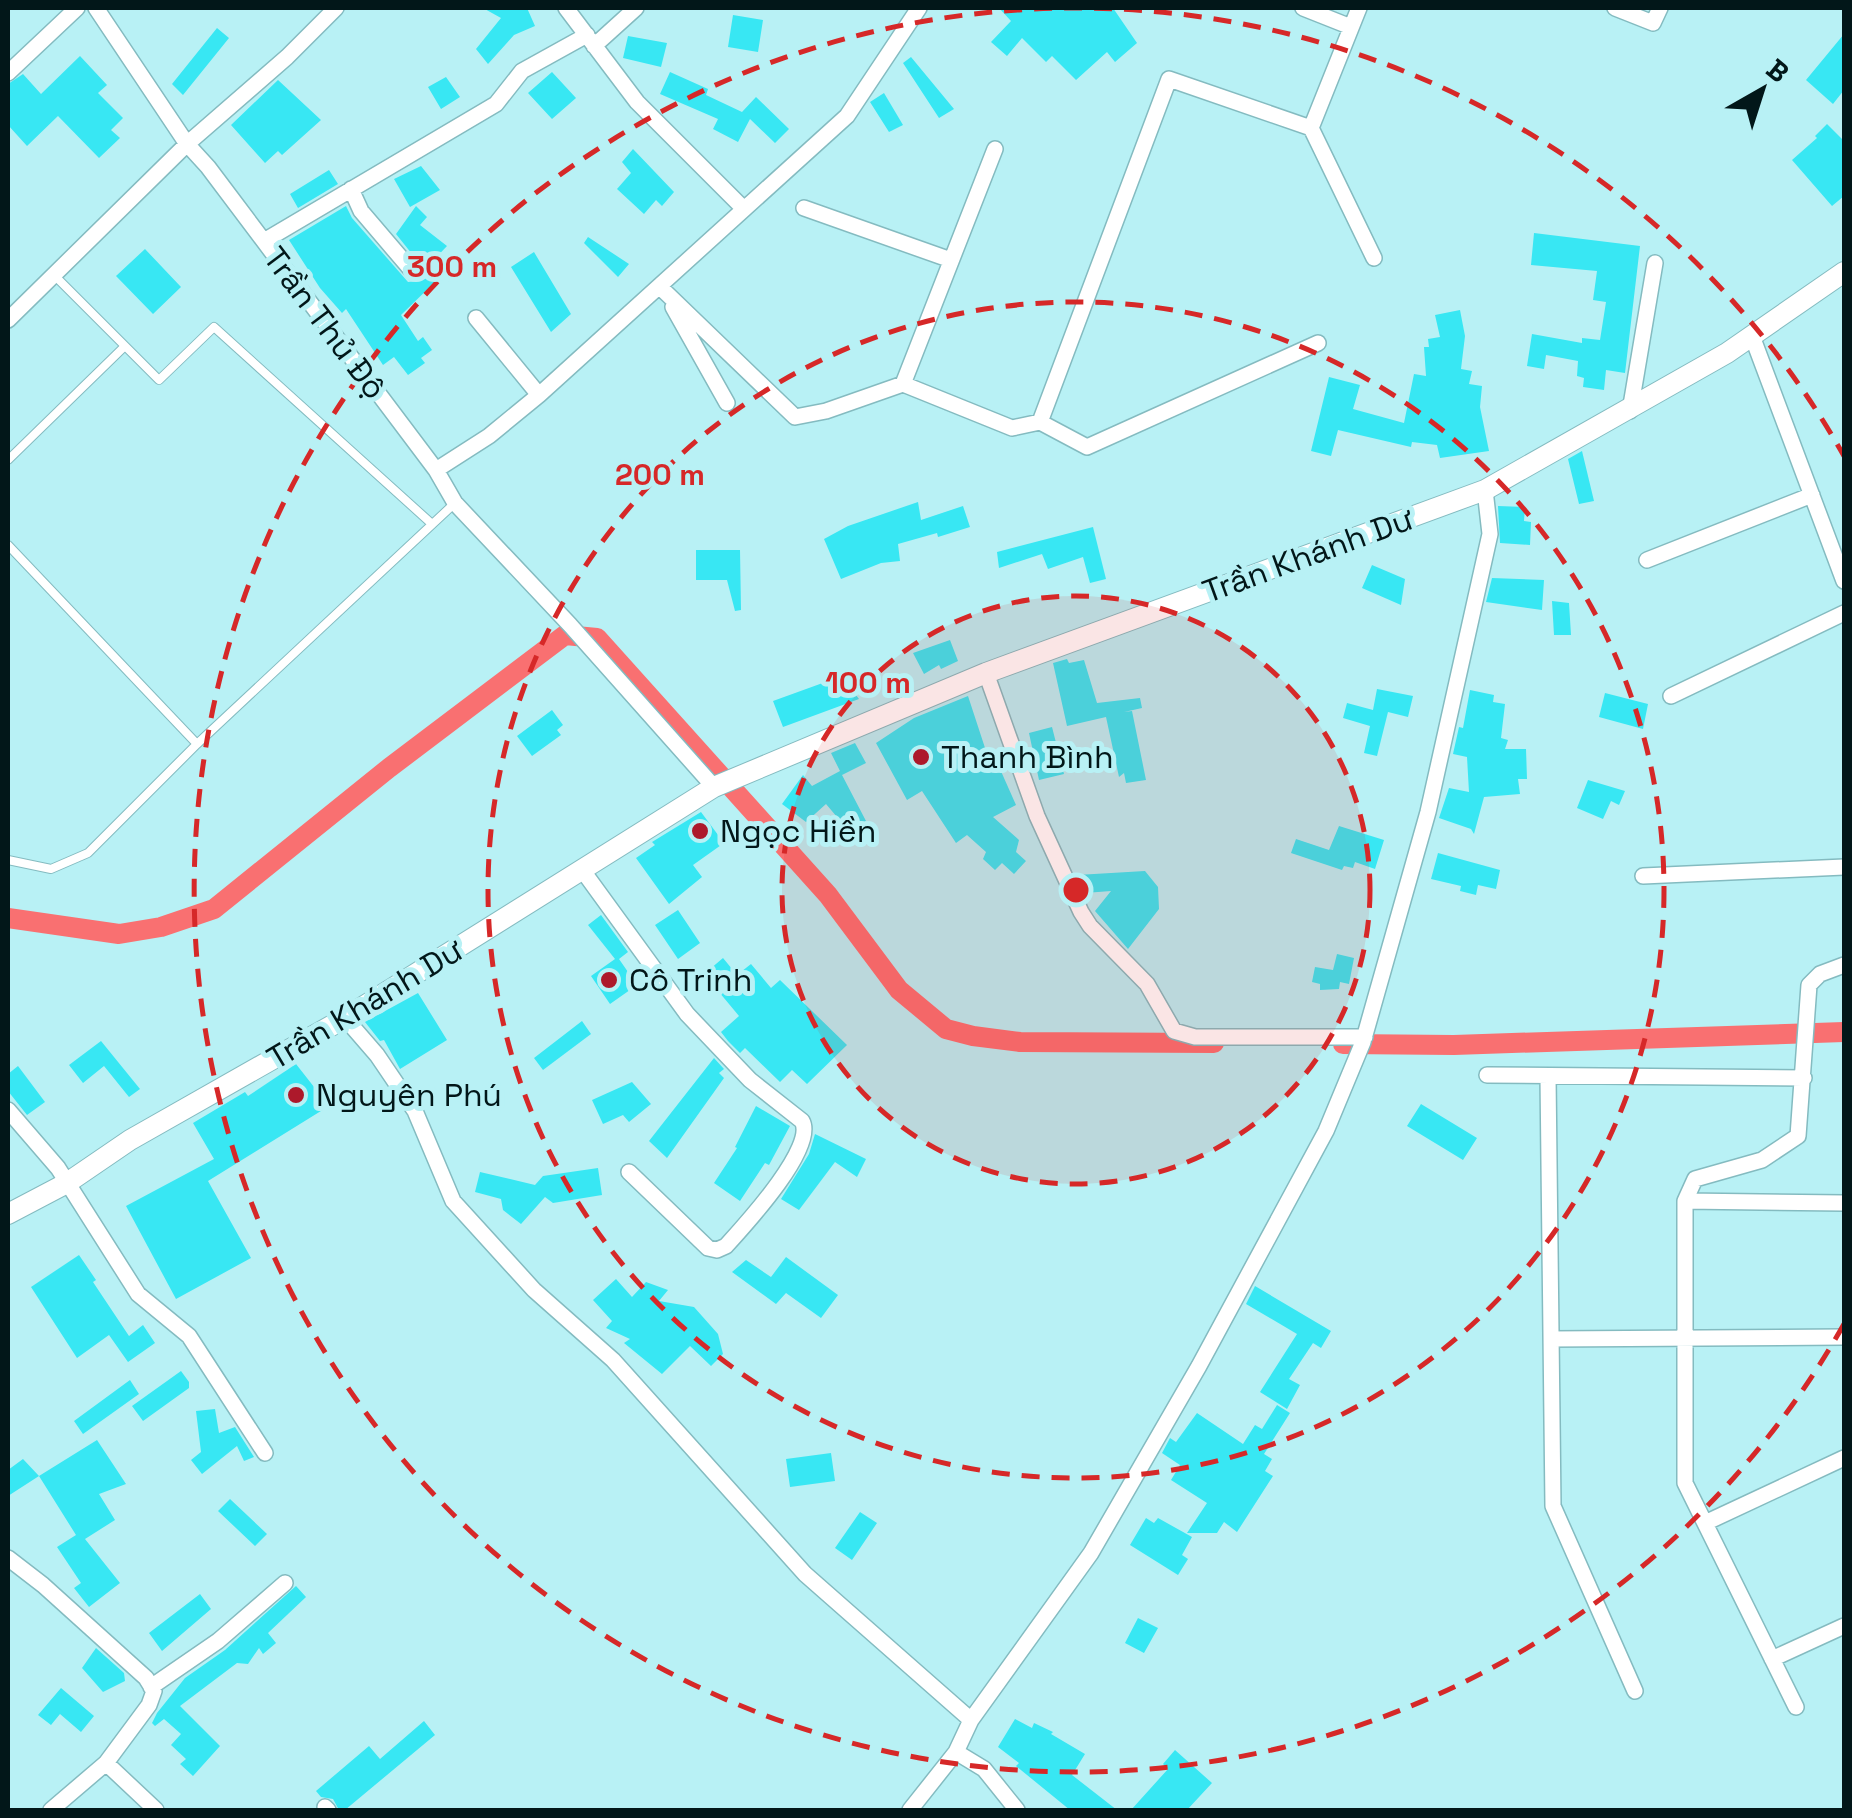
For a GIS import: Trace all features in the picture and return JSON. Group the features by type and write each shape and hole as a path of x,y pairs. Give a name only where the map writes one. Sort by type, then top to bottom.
{"street":[{"path":"8,73 77,8"},
{"name":"Trần Thủ Độ","path":"96,8 187,144 436,470 455,503 716,786"},
{"path":"8,320 187,144 288,57 336,8"},
{"path":"566,8 637,102 742,208"},
{"path":"264,241 496,104 522,71 590,41 636,8"},
{"path":"436,470 489,436 539,395 847,116 919,8"},
{"path":"1303,8 1352,27"},
{"path":"1311,128 1359,8"},
{"path":"1614,8 1653,23 1660,8"},
{"path":"1040,422 1169,79 1311,128 1374,258"},
{"path":"904,384 995,149"},
{"path":"351,189 361,211 412,272"},
{"path":"804,208 952,260"},
{"path":"1630,410 1655,263"},
{"name":"Trần Khánh Dư","path":"8,1214 345,1018 716,786 986,673 1485,490 1630,410 1752,336 1844,272"},
{"path":"660,287 795,417 826,411 904,384 1012,428 1040,422 1088,447 1318,343"},
{"path":"660,287 726,403"},
{"path":"476,318 539,395"},
{"path":"1752,336 1844,581"},
{"path":"910,1810 956,1752 971,1720 1091,1552 1200,1366 1326,1131 1362,1044 1428,812 1490,534 1485,490"},
{"path":"1647,560 1812,495"},
{"path":"1671,696 1844,614"},
{"path":"986,673 1037,816 1080,912 1147,984 1174,1031 1195,1037 1362,1044"},
{"path":"1644,876 1844,867"},
{"path":"583,871 687,1014 750,1080 806,1127 804,1140 768,1198 726,1246 717,1250 708,1248 629,1172"},
{"path":"1796,1707 1686,1483 1686,1202 1696,1179 1762,1160 1798,1136 1810,984 1820,974 1844,965"},
{"path":"345,1018 416,1111 454,1201 534,1290 612,1360 805,1574 971,1720"},
{"path":"1487,1075 1804,1078"},
{"path":"1548,1076 1553,1506 1635,1691"},
{"path":"8,1110 58,1168 138,1294 189,1336 265,1453"},
{"path":"1686,1202 1844,1203"},
{"path":"1551,1338 1844,1337"},
{"path":"1705,1523 1844,1458"},
{"path":"8,1558 87,1624 146,1678 154,1691 149,1705 106,1763 51,1810"},
{"path":"151,1686 218,1641 285,1583"},
{"path":"1772,1659 1844,1626"},
{"path":"956,1752 984,1769 1017,1810"},
{"path":"106,1763 156,1810"}],"lane":[{"path":"54,276 159,380 214,327 432,524"},
{"path":"8,460 125,346"},
{"path":"8,860 51,869 88,854 197,744 455,503"},
{"path":"8,545 197,744"}],"building":[{"path":"483,8 527,8 535,26 514,35 488,64 476,49 501,18"},
{"path":"999,8 1113,8 1137,43 1115,62 1107,52 1076,80 1052,56 1046,62 1022,38 1007,56 991,42 1011,21"},
{"path":"733,15 763,20 758,52 728,47"},
{"path":"217,28 229,38 183,95 172,84"},
{"path":"1844,34 1844,90 1833,104 1806,80"},
{"path":"628,36 667,43 661,67 623,58"},
{"path":"80,56 107,85 98,93 123,118 111,130 120,138 99,158 58,116 27,146 8,125 8,84 23,74 41,94"},
{"path":"911,57 954,109 939,118 903,63"},
{"path":"552,72 576,98 552,119 528,93"},
{"path":"670,72 708,89 706,95 742,112 756,97 789,129 775,143 750,119 738,142 713,129 718,119 660,94"},
{"path":"446,77 460,97 441,109 428,87"},
{"path":"278,80 321,120 282,155 278,151 265,163 231,125"},
{"path":"884,93 903,125 889,132 870,102"},
{"path":"1827,124 1844,141 1844,196 1832,206 1792,160"},
{"path":"633,149 674,192 662,206 656,200 644,214 617,189 631,173 622,162"},
{"path":"421,166 440,190 410,207 394,179"},
{"path":"329,170 338,184 298,208 290,194"},
{"path":"346,206 408,282 419,281 424,269 396,234 416,206 427,217 420,225 447,246 427,267 437,280 401,315 418,341 423,337 432,350 421,358 425,363 408,375 394,357 383,365 346,309 342,313 320,288 289,240"},
{"path":"1534,233 1640,246 1625,373 1606,370 1604,390 1583,387 1584,378 1577,376 1578,361 1546,355 1544,369 1527,366 1532,334 1582,343 1582,338 1600,340 1606,302 1593,300 1597,271 1531,265"},
{"path":"588,237 629,264 618,277 584,243"},
{"path":"145,249 181,287 153,314 116,276"},
{"path":"534,252 571,314 551,332 511,267"},
{"path":"1460,310 1465,336 1461,369 1472,371 1469,384 1482,386 1480,407 1489,451 1440,458 1437,445 1412,442 1411,447 1338,430 1331,456 1311,451 1329,377 1360,385 1353,409 1404,423 1414,374 1426,376 1424,347 1429,347 1428,339 1440,337 1435,315"},
{"path":"1582,451 1594,501 1579,504 1568,459"},
{"path":"918,502 921,520 963,506 970,527 898,544 900,561 881,563 841,579 824,539 848,526"},
{"path":"1498,506 1525,507 1524,521 1531,522 1530,545 1500,543"},
{"path":"1093,527 1106,579 1090,583 1083,557 1048,569 1042,554 999,568 997,552"},
{"path":"696,550 740,550 741,610 735,611 727,580 696,580"},
{"path":"1372,565 1405,579 1401,605 1362,588"},
{"path":"1492,578 1544,580 1542,610 1486,602"},
{"path":"1552,601 1569,603 1571,635 1554,635"},
{"path":"950,640 958,661 941,669 939,665 924,674 913,653"},
{"path":"1067,659 1069,663 1084,660 1097,703 1140,698 1142,708 1124,712 1132,711 1146,780 1126,783 1124,773 1119,777 1106,717 1067,726 1053,663"},
{"path":"842,676 859,699 783,727 773,701"},
{"path":"1377,689 1413,696 1408,717 1388,712 1377,756 1364,753 1370,726 1343,718 1347,703 1373,710"},
{"path":"1470,690 1494,695 1493,702 1505,704 1501,738 1508,740 1505,749 1526,749 1527,779 1518,779 1520,794 1484,797 1474,834 1471,829 1439,818 1449,788 1469,792 1467,757 1453,754"},
{"path":"1605,693 1648,704 1643,729 1599,717"},
{"path":"968,696 987,754 992,751 1016,805 993,817 1019,840 1016,852 1026,861 1014,874 1002,863 995,870 983,859 986,852 967,835 956,843 922,791 907,800 876,743 914,718"},
{"path":"552,710 563,725 557,730 561,735 532,756 517,736"},
{"path":"1052,727 1064,774 1039,780 1029,733"},
{"path":"855,743 866,763 842,775 866,821 848,830 826,804 806,822 782,804 803,775 812,786 840,771 831,753"},
{"path":"1588,780 1625,791 1619,805 1611,801 1603,819 1577,808"},
{"path":"701,812 724,843 693,865 702,877 669,904 636,858 655,845 652,842"},
{"path":"1339,826 1384,840 1375,869 1355,862 1353,868 1344,866 1342,870 1291,853 1296,839 1329,850"},
{"path":"1438,853 1500,870 1496,889 1478,885 1476,895 1460,891 1461,886 1431,879"},
{"path":"1145,871 1158,887 1159,909 1128,949 1095,911 1111,891 1085,893 1077,875"},
{"path":"678,910 700,943 678,959 655,925"},
{"path":"601,915 628,952 619,959 637,985 610,1004 591,976 615,959 588,925"},
{"path":"1337,954 1354,958 1349,984 1340,982 1339,989 1320,990 1320,984 1312,982 1315,967 1333,970"},
{"path":"723,958 737,975 751,964 771,988 780,980 847,1045 807,1084 792,1070 780,1082 745,1048 740,1053 728,1041 721,1032 739,1016 714,986 707,993 696,981"},
{"path":"418,993 447,1040 400,1069 384,1040 380,1041 365,1022"},
{"path":"582,1021 591,1034 543,1070 534,1058"},
{"path":"101,1041 140,1089 129,1097 104,1066 83,1083 69,1065"},
{"path":"714,1058 724,1069 719,1073 724,1078 667,1158 649,1141"},
{"path":"296,1064 329,1106 208,1181 251,1258 176,1299 126,1206 214,1159 193,1123 245,1092 248,1096"},
{"path":"18,1066 45,1102 27,1115 8,1091 8,1074"},
{"path":"632,1082 651,1104 629,1122 623,1115 603,1124 592,1100"},
{"path":"1421,1104 1477,1138 1463,1160 1407,1126"},
{"path":"756,1106 790,1126 769,1165 765,1163 740,1201 714,1183 737,1148"},
{"path":"815,1134 866,1159 857,1177 835,1162 799,1210 781,1199 809,1154"},
{"path":"598,1168 602,1195 553,1203 545,1197 521,1224 503,1210 501,1199 475,1192 480,1172 535,1185 543,1176"},
{"path":"79,1255 129,1336 143,1325 155,1343 128,1362 109,1335 77,1358 31,1287"},
{"path":"786,1257 838,1295 821,1318 786,1293 776,1304 732,1272 746,1260 771,1277"},
{"path":"616,1279 632,1297 646,1282 668,1290 659,1301 694,1307 718,1334 723,1354 711,1366 690,1346 662,1374 624,1343 630,1339 606,1328 612,1321 593,1300"},
{"path":"1255,1286 1331,1331 1321,1348 1313,1343 1289,1379 1300,1385 1287,1409 1260,1392 1297,1334 1246,1304"},
{"path":"181,1371 189,1388 143,1421 132,1406"},
{"path":"130,1380 139,1394 83,1434 74,1421"},
{"path":"1277,1405 1290,1413 1264,1454 1272,1459 1265,1471 1273,1476 1237,1532 1224,1522 1217,1533 1187,1533 1207,1503 1171,1480 1180,1465 1162,1453 1170,1438 1176,1442 1197,1413 1243,1444 1255,1425 1262,1429"},
{"path":"215,1409 219,1433 235,1427 254,1457 244,1461 237,1446 202,1474 191,1460 201,1452 196,1411"},
{"path":"97,1440 126,1484 99,1494 115,1520 85,1539 120,1583 89,1607 74,1588 81,1583 57,1547 76,1535 39,1476"},
{"path":"831,1453 835,1481 790,1487 786,1459"},
{"path":"23,1459 39,1476 8,1496 8,1470"},
{"path":"230,1499 267,1534 255,1546 218,1511"},
{"path":"860,1512 877,1523 852,1560 835,1548"},
{"path":"1146,1518 1154,1523 1158,1518 1192,1537 1182,1555 1188,1559 1178,1575 1130,1545"},
{"path":"296,1586 306,1597 268,1633 276,1643 263,1654 259,1648 248,1664 237,1663 180,1706 220,1746 193,1776 180,1764 186,1759 171,1745 181,1734 164,1719 155,1726 152,1723 157,1713 185,1678 225,1650"},
{"path":"200,1594 211,1609 162,1651 149,1633"},
{"path":"1138,1618 1158,1628 1144,1653 1125,1643"},
{"path":"96,1648 124,1673 125,1681 103,1692 82,1668"},
{"path":"61,1688 94,1716 81,1732 60,1714 51,1725 38,1715"},
{"path":"1015,1719 1032,1728 1034,1723 1053,1732 1085,1754 1072,1775 1117,1810 1070,1810 1016,1766 1019,1763 998,1747"},
{"path":"424,1721 435,1735 345,1810 339,1810 333,1799 321,1797 316,1791 369,1746 380,1759"},
{"path":"1175,1750 1212,1783 1187,1810 1131,1810 1168,1769 1163,1764"}],"waterway":[{"path":"8,918 119,934 161,927 214,909 389,768 565,635 597,638 828,895 899,990 946,1029 1020,1042 1214,1043"},
{"path":"1343,1044 1454,1045 1844,1032"}],"place":[{"name":"Thanh Bình","path":"921,757"},
{"name":"Ngọc Hiền","path":"700,831"},
{"name":"Cô Trinh","path":"609,980"},
{"name":"Nguyên Phú","path":"296,1095"}]}
